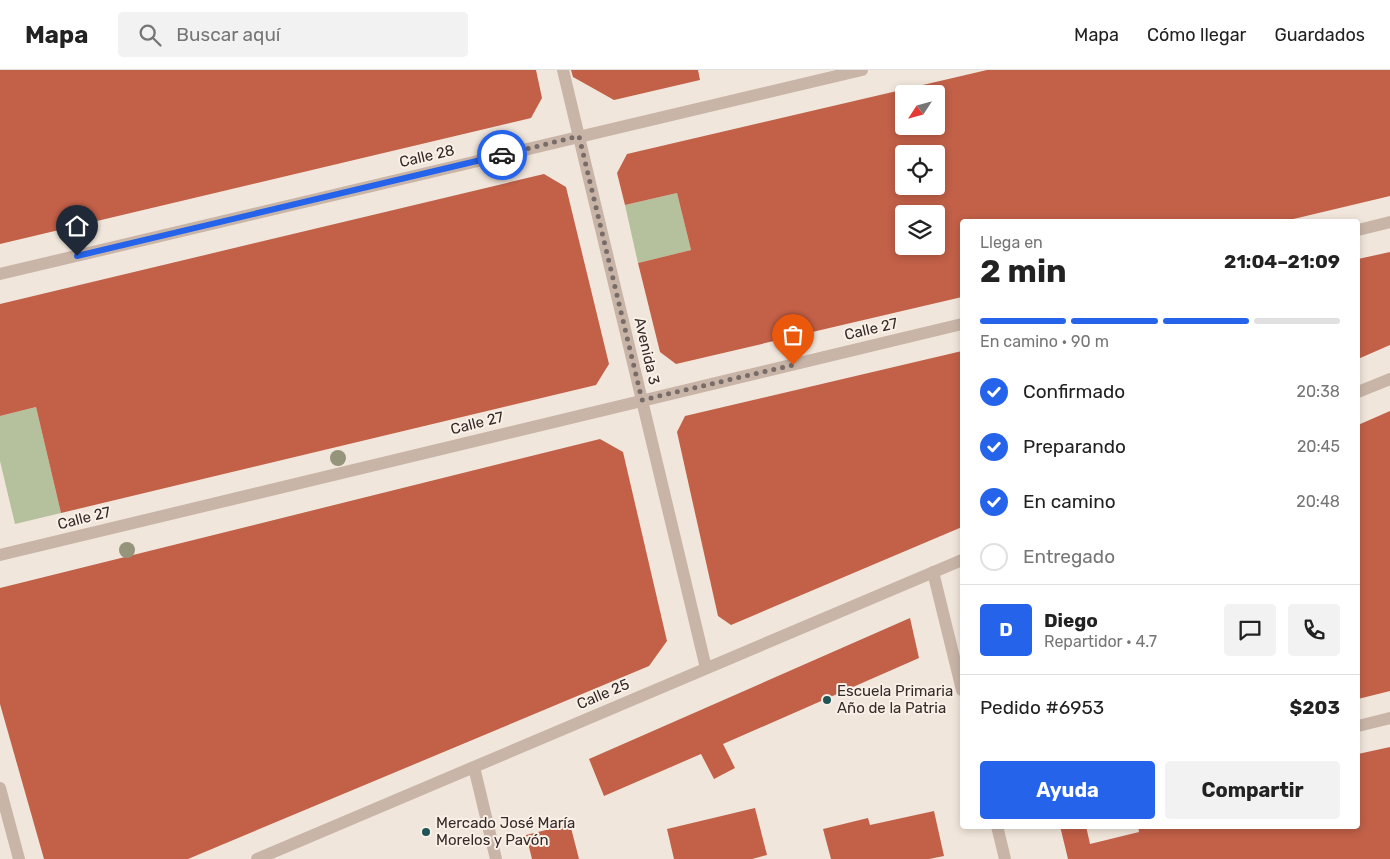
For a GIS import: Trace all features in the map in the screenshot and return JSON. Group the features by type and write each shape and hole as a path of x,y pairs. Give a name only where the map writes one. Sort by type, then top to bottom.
{"street":[{"name":"Avenida 3","path":"563,70 706,668"},
{"name":"Calle 28","path":"0,274 862,70"},
{"path":"1360,230 1390,222"},
{"name":"Calle 27","path":"0,555 960,324"},
{"path":"1360,391 1390,378"},
{"name":"Calle 25","path":"257,859 960,561"},
{"path":"933,572 960,682"},
{"path":"1360,726 1390,718"},
{"path":"474,767 496,859"},
{"path":"0,788 19,859"},
{"path":"998,829 1005,859"}],"green space":[{"path":"677,193 691,250 638,263 625,205"},
{"path":"36,407 61,513 15,524 0,461 0,416"}],"building":[{"path":"0,70 536,70 542,98 531,118 0,244"},
{"path":"571,70 698,70 700,80 614,100 573,77"},
{"path":"987,70 1390,70 1390,196 1293,219 960,219 960,297 676,364 660,352 638,263 691,250 677,193 625,205 617,173 627,154 895,91 895,135 945,135 945,85 923,85"},
{"path":"544,174 566,187 609,364 596,385 61,513 36,407 0,416 0,304"},
{"path":"1390,252 1390,345 1360,358 1360,259"},
{"path":"960,351 960,528 731,625 718,616 677,432 685,416"},
{"path":"1390,411 1390,691 1360,698 1360,424"},
{"path":"600,439 623,452 667,641 649,666 188,859 44,859 0,704 0,588"},
{"path":"910,618 919,658 723,744 735,768 714,779 701,754 604,796 589,759"},
{"path":"1390,747 1390,859 1068,859 1061,829 1087,829 1090,844 1139,832 1138,829 1360,829 1360,754"},
{"path":"755,808 767,855 752,859 674,859 667,829"},
{"path":"934,811 944,856 929,859 831,859 823,829 868,818 870,825"},
{"path":"570,824 579,859 532,859 526,835"}],"way so far":[{"path":"502,155 579,136 642,400 793,365"}],"place":[{"name":"Escuela Primaria Año de la Patria","path":"827,700"},
{"name":"Mercado José María Morelos y Pavón","path":"426,832"}],"route":[{"path":"77,256 502,155"}]}
